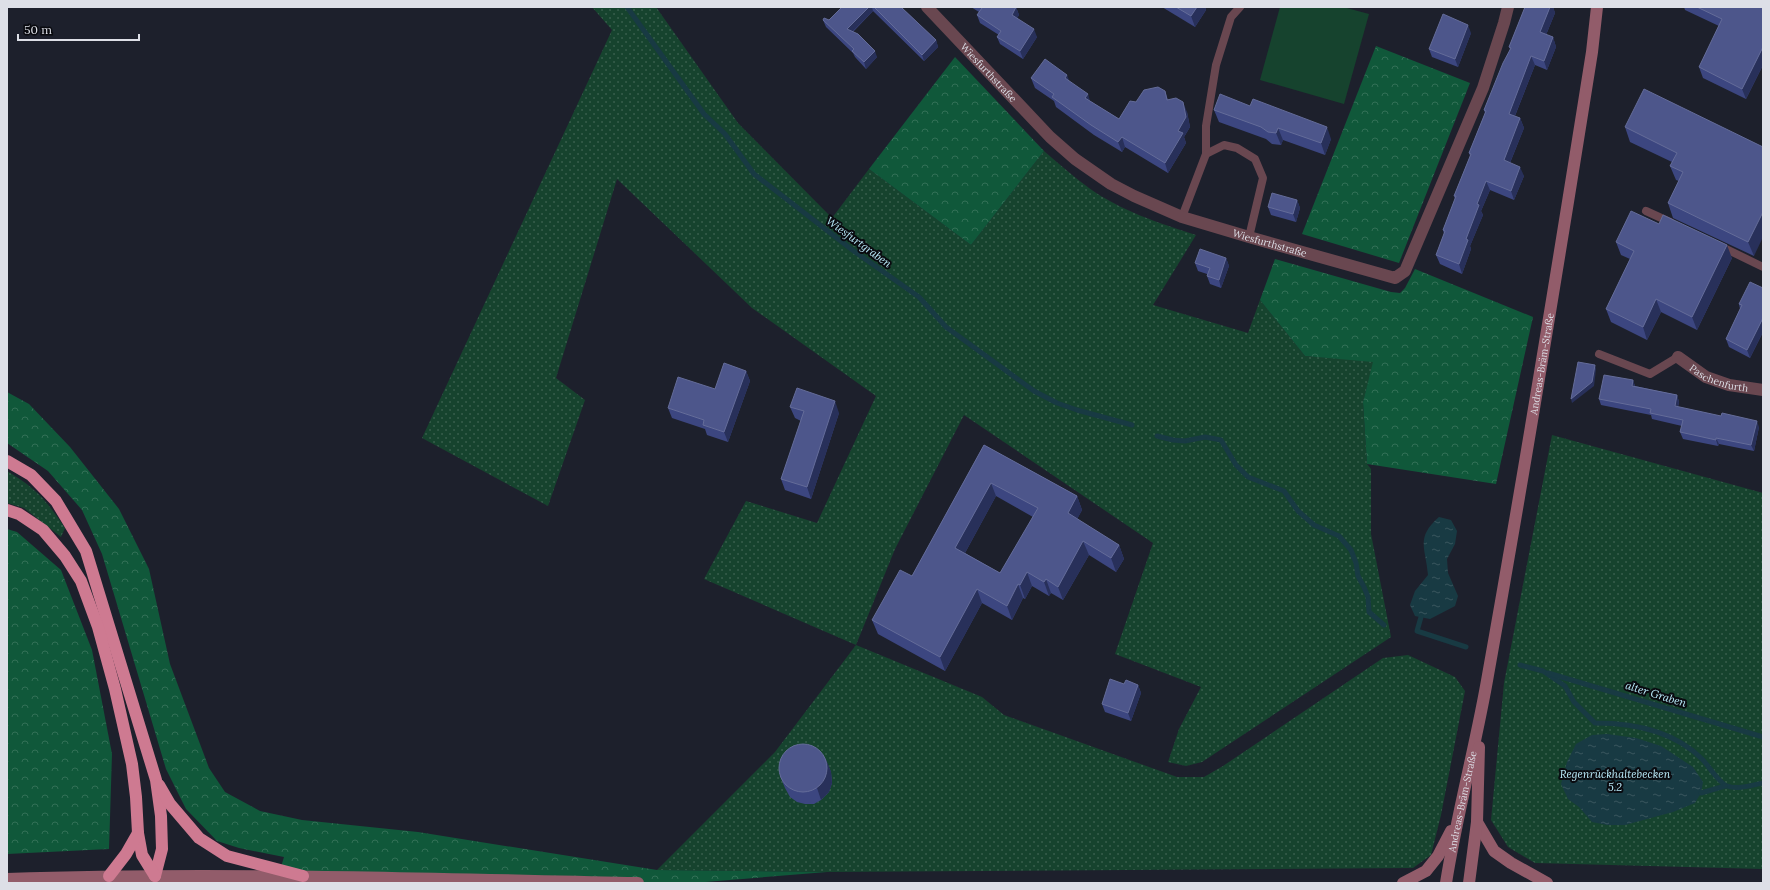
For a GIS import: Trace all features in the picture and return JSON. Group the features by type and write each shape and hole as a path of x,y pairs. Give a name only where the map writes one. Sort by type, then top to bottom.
{"highway":[{"path":"7,461 31,475 56,501 86,551 156,780 161,816 162,849 155,876"},
{"path":"7,510 19,514 42,530 65,556 81,581 98,627 115,689 132,764 138,833 142,855 155,876"},
{"path":"156,780 170,804 198,838 227,856 303,876"},
{"path":"109,876 126,854 138,833"}],"main road":[{"name":"Andreas-Bräm-Straße","path":"1446,883 1457,819 1488,678 1549,327 1592,52 1597,7"},
{"name":"Andreas-Bräm-Straße","path":"1470,883 1477,822 1479,719"},
{"path":"1402,883 1426,871 1438,856 1457,819"},
{"path":"1477,822 1494,851 1511,863 1547,883"},
{"path":"7,879 109,876 303,876 638,883"}],"street":[{"name":"Wiesfurthstraße","path":"927,7 1050,137 1075,159 1111,184 1182,217 1395,278 1405,271 1483,88 1508,7"},
{"name":"Paschenfurth","path":"1678,356 1706,377 1728,385 1763,390"}],"lane":[{"path":"1182,217 1206,154 1206,126 1216,65 1232,17 1240,7"},
{"path":"1206,154 1224,145 1237,148 1255,160 1263,178 1249,237"},
{"path":"1646,211 1680,227"},
{"path":"1715,244 1763,267"},
{"path":"1599,354 1650,374 1678,356"}],"green space":[{"path":"592,7 656,7 738,123 832,218 869,169 971,245 1044,151 1072,175 1101,196 1127,210 1196,235 1153,305 1248,333 1260,300 1305,356 1374,361 1363,402 1367,464 1371,469 1371,534 1391,637 1202,762 1186,766 1168,762 1179,729 1201,687 1115,654 1153,543 964,415 895,549 856,645 704,579 746,501 817,523 876,396 752,308 617,179 556,378 585,400 548,506 422,438 612,30"},
{"path":"1280,7 1343,7 1369,14 1344,104 1260,80"},
{"path":"1376,46 1470,83 1399,263 1302,234"},
{"path":"955,57 1044,151 971,245 869,169"},
{"path":"1275,259 1391,292 1400,293 1405,288 1415,269 1533,317 1496,484 1367,464 1363,402 1373,362 1305,356 1260,300"},
{"path":"7,392 29,404 70,447 119,509 149,569 170,664 209,768 225,792 260,811 302,820 418,832 657,870 827,872 693,883 276,883 284,857 239,848 217,841 186,809 166,769 102,554 82,510 48,471 7,443"},
{"path":"1552,435 1763,493 1763,869 1535,863 1508,847 1491,820 1504,683"},
{"path":"7,471 34,490 46,502 65,528 61,537 24,508 7,503"},
{"path":"7,529 17,532 61,570 92,650 112,754 109,849 7,854"},
{"path":"856,645 982,697 1004,715 1177,777 1204,777 1223,766 1383,658 1408,655 1455,677 1465,691 1441,815 1431,855 1413,868 827,872 657,870 775,752"}],"water":[{"path":"1439,517 1451,520 1457,531 1455,544 1447,559 1448,573 1458,596 1455,606 1430,619 1415,616 1410,605 1415,591 1428,575 1424,550 1424,537 1432,524"},
{"name":"Regenrückhaltebecken 5.2","path":"1607,734 1636,738 1661,746 1693,767 1703,782 1701,793 1695,803 1673,812 1625,825 1607,825 1592,822 1579,807 1568,799 1561,784 1567,762 1576,744 1592,735"}],"building":[{"path":"842,7 869,7 847,29 858,34 875,51 864,62 852,51 854,49 823,20 824,18 829,20"},
{"path":"874,7 901,7 936,40 922,55"},
{"path":"980,7 1016,7 1012,15 1034,29 1020,51 997,37 1001,31 977,15 982,8"},
{"path":"1176,7 1197,7 1191,16"},
{"path":"1525,7 1550,7 1540,32 1553,37 1544,61 1531,56 1509,114 1520,118 1504,160 1520,167 1511,191 1486,181 1477,204 1479,205 1466,239 1468,240 1459,264 1436,255 1445,231 1443,230 1456,196 1454,196 1486,111 1484,110 1503,63 1511,48 1509,47"},
{"path":"1697,7 1763,7 1763,47 1742,89 1699,67 1722,19"},
{"path":"1443,14 1468,25 1455,59 1429,49"},
{"path":"1045,59 1067,75 1065,78 1088,94 1085,98 1119,119 1130,101 1136,102 1144,90 1158,87 1165,91 1167,100 1176,98 1183,102 1186,117 1178,131 1183,133 1165,163 1122,137 1118,142 1052,97 1054,94 1031,78"},
{"path":"1644,89 1763,147 1763,212 1748,242 1668,203 1683,172 1670,166 1677,153 1625,127"},
{"path":"1220,94 1250,106 1253,99 1327,127 1321,143 1278,128 1276,133 1268,132 1261,127 1214,110"},
{"path":"1272,193 1297,200 1293,214 1268,207"},
{"path":"1631,211 1659,224 1663,215 1727,245 1692,317 1656,299 1643,327 1606,309 1634,251 1616,242"},
{"path":"1200,249 1226,258 1219,280 1207,276 1210,268 1195,263"},
{"path":"1750,282 1763,288 1763,318 1747,350 1726,339 1742,305 1739,304"},
{"path":"1578,362 1595,365 1592,382 1571,399"},
{"path":"724,363 746,371 724,432 703,425 704,420 668,408 678,377 715,389"},
{"path":"1604,375 1633,380 1632,386 1677,395 1675,406 1721,416 1722,413 1757,421 1751,445 1716,438 1716,440 1680,432 1683,420 1650,413 1651,409 1599,399"},
{"path":"797,388 835,401 807,487 781,479 804,411 790,407"},
{"path":"984,445 1077,496 1068,513 1119,545 1111,558 1083,541 1058,587 1046,579 1044,582 1027,572 1020,585 1018,584 1007,606 977,589 940,657 872,620 900,570 912,576","holes":["991,483 1038,508 1000,573 955,548"]},
{"path":"1110,679 1124,684 1126,680 1138,685 1128,713 1102,704"},
{"path":"798,744 808,744 820,751 827,763 827,773 820,785 808,792 798,792 790,788 783,781 779,773 779,763 783,755 790,748"}],"waterway":[{"name":"Wiesfurtgraben","path":"627,7 704,114 725,134 754,174 851,249 919,297 946,327 1034,391 1057,403 1077,410 1132,425"},
{"name":"Wiesfurtgraben","path":"1157,436 1185,441 1205,437 1221,440 1236,465 1248,477 1284,491 1298,511 1314,525 1339,536 1351,550 1356,563 1358,576 1368,597 1369,612 1384,625"},
{"name":"Wiesfurtgraben","path":"1421,617 1417,631 1466,647"},
{"name":"Wiesfurtgraben","path":"1520,665 1543,671 1565,686 1574,702 1595,723 1609,723 1638,727 1666,735 1691,749 1702,759 1724,785 1740,787 1763,783"},
{"name":"alter Graben","path":"1548,673 1763,737"},
{"path":"1701,793 1725,786"}]}
